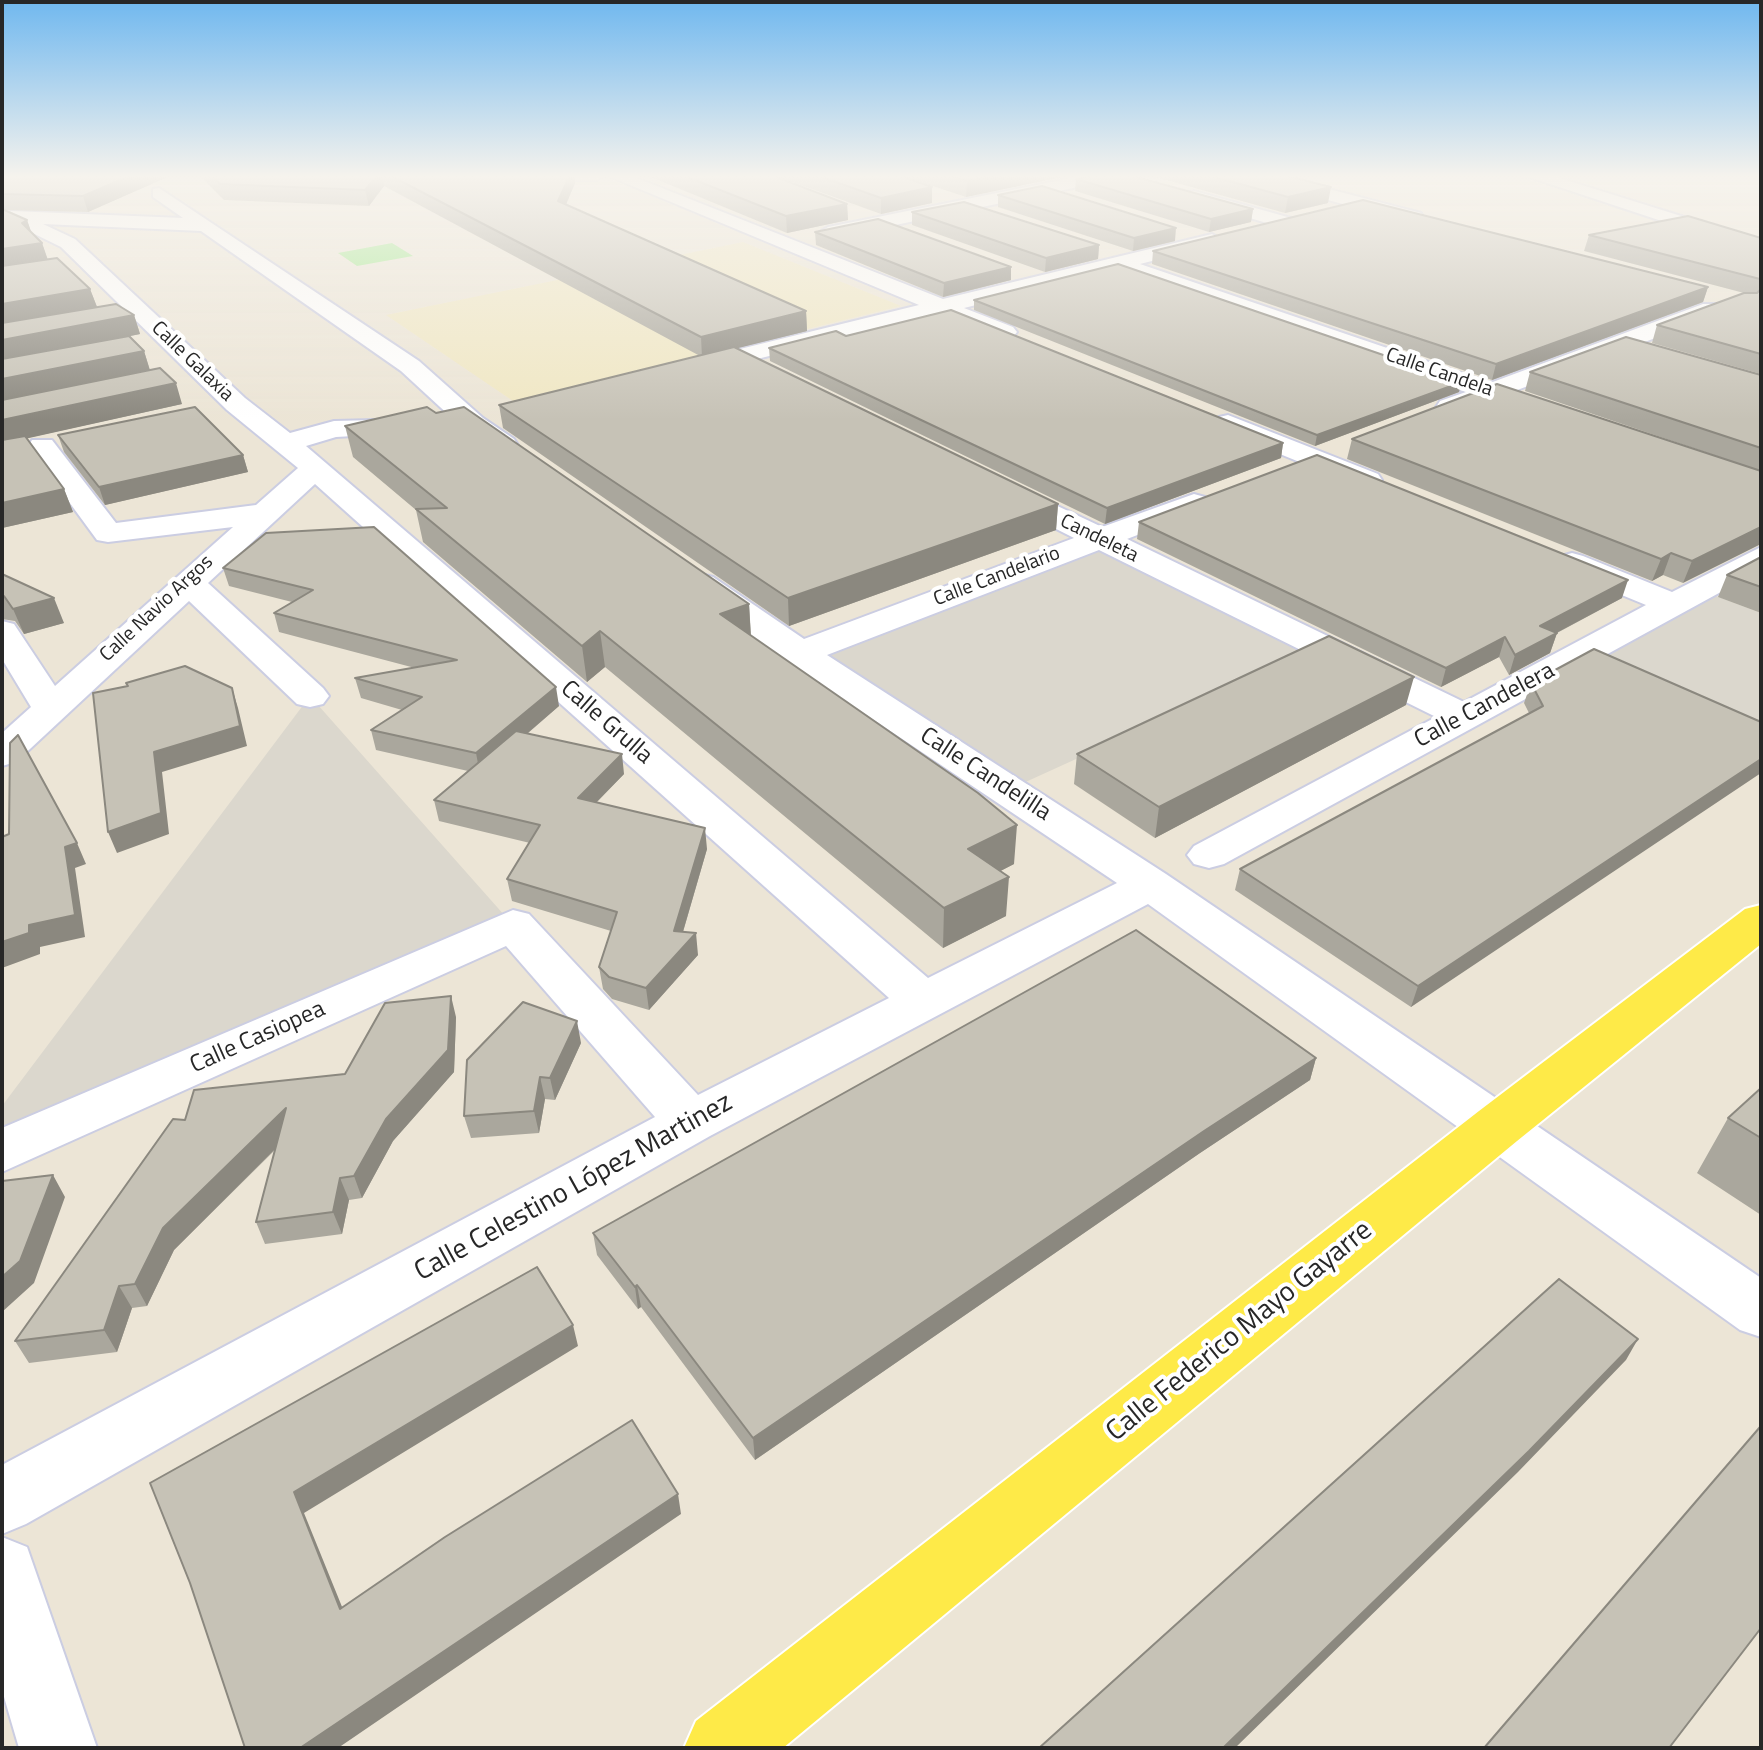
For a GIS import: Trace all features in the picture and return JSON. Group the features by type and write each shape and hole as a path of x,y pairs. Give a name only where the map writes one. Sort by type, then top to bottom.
{"main road":[{"name":"Calle Federico Mayo Gayarre","path":"723,1748 1498,1126 1758,926"}],"street":[{"name":"Calle Galaxia","path":"83,257 236,404 286,443"},
{"path":"244,257 397,386 489,420 526,460"},
{"path":"816,257 1027,342"},
{"path":"674,373 1043,282 1123,257"},
{"name":"Calle Candela","path":"1116,258 1522,402"},
{"path":"60,267 89,262"},
{"path":"1013,271 1043,282"},
{"path":"85,292 113,287"},
{"path":"1417,419 1735,300 1705,292"},
{"path":"107,316 138,310"},
{"path":"137,345 168,339"},
{"path":"1619,344 1662,356"},
{"path":"736,357 778,378"},
{"path":"170,377 201,371"},
{"path":"334,429 397,386"},
{"path":"206,410 236,404"},
{"path":"1199,411 1400,493"},
{"path":"286,443 334,429 489,420"},
{"path":"72,439 29,449 108,533 260,514"},
{"name":"Calle Grulla","path":"286,443 925,1003"},
{"path":"1285,469 1343,447"},
{"name":"Calle Navio Argos","path":"2,754 260,514 315,468"},
{"name":"Candeleta","path":"972,476 1465,717"},
{"name":"Calle Candelario","path":"799,653 1213,496"},
{"path":"1544,552 1673,604"},
{"name":"Calle Candelera","path":"1209,855 1761,557"},
{"name":"Calle Candelilla","path":"669,561 799,653 1150,884 1761,1311"},
{"path":"187,582 310,696"},
{"path":"2,631 51,708"},
{"name":"Calle Celestino López Martinez","path":"2,1501 691,1122 1150,884"},
{"name":"Calle Casiopea","path":"2,1151 513,925 691,1122"},
{"path":"2,1572 58,1748"}],"shaded area":[{"path":"671,257 779,257 901,306 513,401 386,315"},
{"path":"1098,538 1322,647 1008,790 799,653"},
{"path":"1700,590 1761,613 1761,746 1569,661"},
{"path":"310,696 513,925 2,1151 2,1106"}],"green space":[{"path":"343,257 409,257 357,266"}],"building":[{"path":"546,257 684,257 806,311 701,337"},
{"path":"877,257 982,257 1011,267 944,283"},
{"path":"1170,257 1588,257 1708,287 1496,364"},
{"path":"1673,257 1761,257 1761,282 1760,279"},
{"path":"57,258 90,289 2,304 2,266"},
{"path":"1118,264 1462,382 1317,435 974,300"},
{"path":"1761,289 1761,354 1657,325 1744,293 1757,293"},
{"path":"116,304 134,315 2,340 2,323"},
{"path":"951,310 1283,443 1107,508 769,348 836,331 846,336"},
{"path":"129,336 144,351 2,379 2,359"},
{"path":"1626,337 1761,375 1761,448 1530,372"},
{"path":"734,347 1058,504 788,598 499,405"},
{"path":"160,368 176,383 2,420 2,400"},
{"path":"1497,384 1761,471 1761,527 1692,561 1671,553 1661,559 1352,439"},
{"path":"195,407 243,455 99,487 58,435"},
{"path":"427,407 436,413 464,407 749,604 720,614 978,793 1017,825 968,849 1009,877 944,908 600,631 582,646 416,509 447,508 345,426"},
{"path":"25,436 64,489 2,503 2,440"},
{"path":"1317,455 1628,580 1540,626 1557,633 1515,655 1505,637 1446,668 1139,522"},
{"path":"374,527 556,687 476,753 371,730 422,697 355,678 457,660 274,613 313,590 223,568 266,533"},
{"path":"1761,557 1761,587 1727,575"},
{"path":"2,574 54,598 13,609 2,596"},
{"path":"1329,636 1414,677 1159,807 1077,754"},
{"path":"1594,649 1761,722 1761,759 1418,986 1240,869 1543,706 1531,683"},
{"path":"185,666 232,688 240,726 154,752 161,813 108,832 93,693 128,686 126,683"},
{"path":"516,731 622,754 578,798 705,828 674,931 696,933 646,988 609,977 599,967 617,912 507,879 540,825 434,800"},
{"path":"18,735 77,843 65,847 75,915 29,925 29,933 2,942 2,837 9,834 10,743"},
{"path":"1136,930 1316,1058 753,1438 637,1285 635,1287 593,1233"},
{"path":"451,996 448,1050 386,1119 354,1176 340,1178 333,1212 256,1222 286,1108 163,1228 135,1284 119,1286 104,1330 15,1341 173,1119 185,1120 194,1090 345,1074 385,1003"},
{"path":"523,1002 577,1021 550,1078 540,1077 534,1111 464,1116 467,1060"},
{"path":"1761,1088 1761,1138 1728,1118"},
{"path":"53,1175 20,1261 2,1277 2,1181"},
{"path":"537,1267 573,1325 294,1492 340,1609 445,1537 632,1420 678,1494 300,1748 245,1748 190,1583 150,1483"},
{"path":"1559,1279 1638,1339 1529,1451 1223,1748 1039,1748"},
{"path":"1760,1427 1761,1628 1669,1748 1484,1748"}]}
